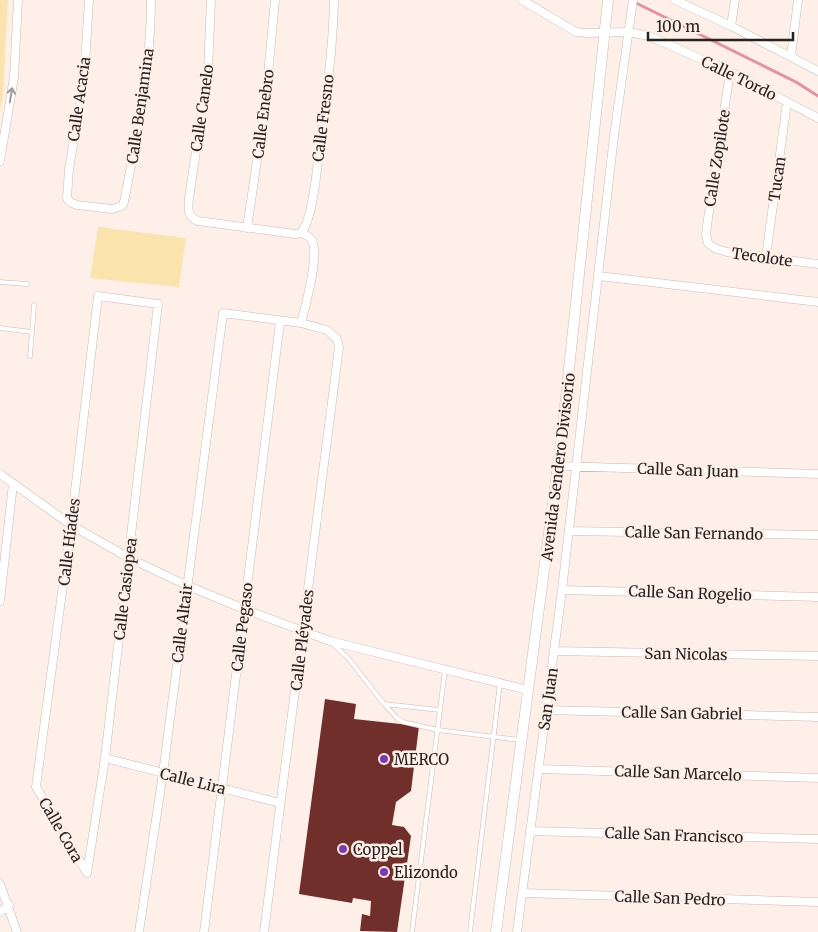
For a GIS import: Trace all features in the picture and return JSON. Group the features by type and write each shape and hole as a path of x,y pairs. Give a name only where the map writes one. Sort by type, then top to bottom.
{"street":[{"path":"0,161 14,78 18,0"},
{"name":"Calle Acacia","path":"89,0 84,80 69,169 67,198 70,202 77,205 118,208"},
{"name":"Calle Benjamina","path":"118,208 124,202 141,120 151,29 151,0"},
{"name":"Calle Canelo","path":"211,0 208,71 189,198 189,215 198,222 248,228"},
{"name":"Calle Enebro","path":"248,228 265,106 275,0"},
{"name":"Calle Fresno","path":"301,232 306,225 315,184 328,82 334,0"},
{"name":"Calle Tordo","path":"522,0 576,32 605,32 630,29 648,36 730,72 818,118"},
{"name":"Avenida Sendero Divisorio","path":"496,932 558,466 573,341 608,0"},
{"name":"Avenida Sendero Divisorio","path":"577,466 614,136 633,0"},
{"path":"676,0 818,70"},
{"path":"731,26 735,0"},
{"path":"791,56 798,0"},
{"name":"Calle Zopilote","path":"708,243 706,235 707,226 730,72"},
{"name":"Tucan","path":"766,257 788,102"},
{"path":"248,228 294,234 301,232 311,239 315,250 314,268 301,323 280,322"},
{"name":"Tecolote","path":"708,243 714,248 727,252 818,264"},
{"path":"598,276 818,302"},
{"name":"Calle Casiopea","path":"87,873 105,758 158,304 98,296"},
{"name":"Calle Híades","path":"36,787 71,526 98,296"},
{"name":"Calle Altair","path":"139,932 163,773 186,585 223,313 280,322"},
{"name":"Calle Pegaso","path":"204,932 280,322"},
{"name":"Calle Pléyades","path":"264,932 339,347 337,338 327,330 301,323"},
{"name":"Calle San Juan","path":"558,466 818,474"},
{"name":"San Juan","path":"517,932 577,466"},
{"path":"0,474 71,526 129,558 186,585 244,609 330,641 528,690"},
{"path":"0,601 13,484"},
{"name":"Calle San Fernando","path":"569,531 818,535"},
{"name":"Calle San Rogelio","path":"562,590 818,597"},
{"name":"San Nicolas","path":"554,651 818,656"},
{"name":"Calle San Gabriel","path":"546,710 818,717"},
{"name":"Calle Lira","path":"105,758 280,803"},
{"name":"Calle San Marcelo","path":"539,769 818,778"},
{"name":"Calle Cora","path":"36,787 87,873"},
{"name":"Calle San Francisco","path":"530,831 818,840"},
{"path":"0,884 18,932"},
{"name":"Calle San Pedro","path":"522,893 818,902"},
{"path":"0,912 8,905"}],"lane":[{"path":"0,282 27,284"},
{"path":"30,356 34,305"},
{"path":"0,328 32,332"},
{"path":"330,641 348,658 384,704 403,722 438,730 522,740"},
{"path":"412,932 446,670"},
{"path":"470,932 500,683"},
{"path":"384,704 440,710"}],"shaded area":[{"path":"0,0 8,0 3,94 0,112"},
{"path":"98,227 186,238 179,287 90,278"}],"building":[{"path":"325,699 356,704 354,719 419,726 411,791 396,802 392,825 404,827 411,836 397,932 360,931 362,914 370,916 371,901 353,898 352,903 299,894"}],"waterway":[{"path":"634,2 796,82 818,96"}],"place":[{"name":"MERCO","path":"384,759"},
{"name":"Coppel","path":"343,849"},
{"name":"Elizondo","path":"384,872"}]}
